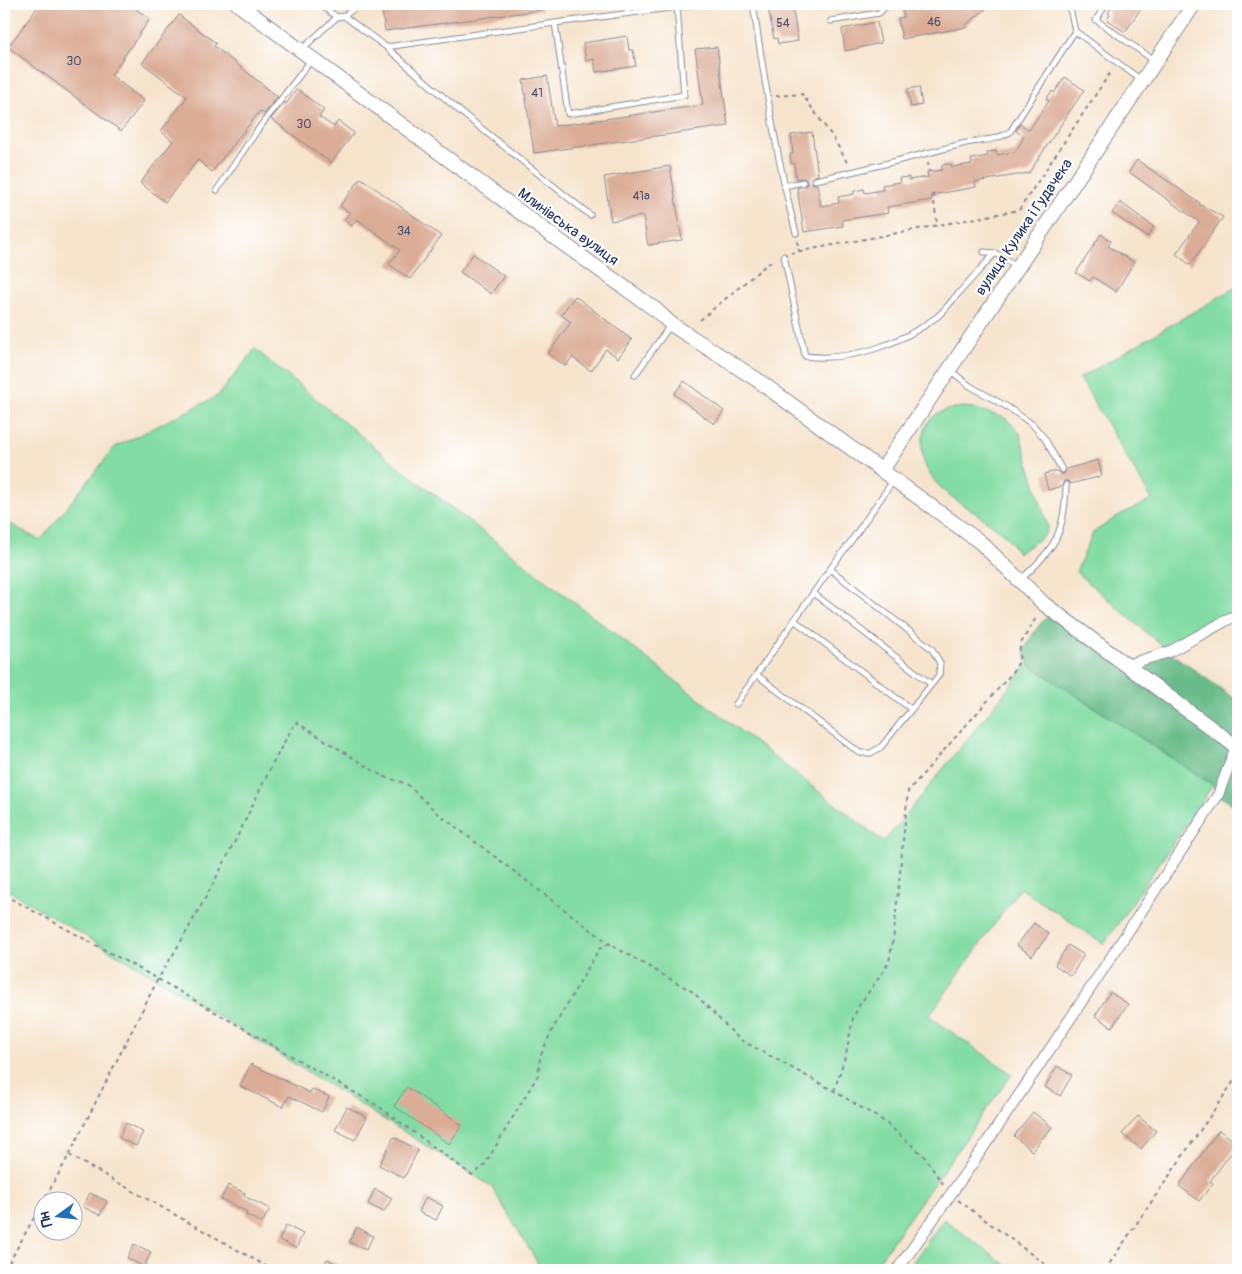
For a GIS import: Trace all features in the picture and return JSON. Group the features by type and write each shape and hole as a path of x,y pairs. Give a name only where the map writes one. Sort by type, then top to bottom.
{"main road":[{"name":"Млинівська вулиця","path":"238,4 546,232 656,310 671,324 756,379 894,478 980,542 1044,604 1237,747"},
{"name":"вулиця Кулика і Гудачека","path":"882,470 1194,4"}],"street":[{"path":"1126,665 1169,652 1238,614"},
{"path":"897,1270 952,1195 1218,795 1237,747"}],"lane":[{"path":"319,4 337,18"},
{"path":"217,190 306,54 337,18 344,16 360,4"},
{"path":"386,47 700,4"},
{"path":"753,4 767,97 784,186 796,233"},
{"path":"831,22 879,13 886,5 899,4"},
{"path":"1069,4 1075,30 1142,82"},
{"path":"1106,4 1096,20 1155,62"},
{"path":"555,23 568,114 684,95 677,7"},
{"path":"344,16 386,47 462,113 590,215"},
{"path":"815,180 1002,137 1010,132 1075,30"},
{"path":"784,186 803,182"},
{"path":"984,252 995,253 1018,266"},
{"path":"784,256 805,356 819,358 850,355 885,346 913,332 939,315 995,253"},
{"path":"635,375 671,324"},
{"path":"948,369 970,386 1009,408 1032,424 1045,439 1062,470"},
{"path":"736,704 894,478"},
{"path":"1020,581 1041,562 1055,542 1064,517 1066,485"},
{"path":"757,675 860,753 871,753 881,747 939,675 940,663 932,649 830,568"},
{"path":"813,593 931,684"},
{"path":"794,620 911,709"}],"path":[{"path":"700,320 766,265 791,253 1019,210 1118,62"},
{"path":"767,97 802,94 834,139 852,172"},
{"path":"933,194 937,224"},
{"path":"834,1091 846,1054 854,1018 860,1004 889,962 894,933 908,791 1007,679 1018,662 1020,646 1044,604"},
{"path":"49,1192 158,979 187,932 296,722 382,776 406,784 436,812 611,945 693,992 739,1039 834,1091 885,1122 923,1155 952,1195 1053,1270"},
{"path":"4,895 158,979 378,1106 472,1175 484,1166 538,1075 540,1057 551,1032 599,949 606,945 611,945"},
{"path":"1105,1270 1238,1075"},
{"path":"69,1155 273,1270"},
{"path":"5,1270 32,1222"}],"green space":[{"path":"1238,286 1238,614 1169,652 1076,572 1093,533 1121,514 1152,500 1080,378"},
{"path":"255,349 394,463 884,842 1028,664 1213,785 1104,944 1020,888 929,1016 1012,1074 872,1270 542,1270 491,1186 158,979 4,888 4,520 40,541 115,447 218,396"},
{"path":"961,407 974,408 1005,418 1019,431 1048,528 1044,536 1018,553 1006,537 949,495 928,471 923,456 923,438 928,423 940,412"},
{"path":"1055,612 1126,665 1169,652 1238,701 1238,808 1218,795 1213,785 1028,664 1024,650 1045,619"},
{"path":"944,1219 1012,1270 907,1270"}],"building":[{"path":"40,4 129,4 150,19 111,75 144,101 121,131 8,47"},
{"path":"381,4 542,4 542,10 385,31"},
{"path":"772,4 792,4 798,41 778,44 777,38 774,39 768,8 773,7"},
{"path":"959,4 992,4 966,25 967,27 902,39 898,18 904,17 902,10 924,6 926,10"},
{"path":"1114,4 1144,4 1125,32 1107,20 1110,15 1108,13"},
{"path":"179,15 216,43 214,46 278,97 264,114 260,111 212,172 198,160 165,202 140,183 173,141 161,131 187,97 142,63"},
{"path":"877,22 881,43 845,51 842,29"},
{"path":"627,36 629,50 633,50 636,66 596,72 594,59 586,61 583,43"},
{"path":"717,47 728,126 534,153 523,80 547,76 555,126 703,105 695,49"},
{"path":"1065,77 1084,90 1029,173 975,182 976,187 931,195 932,200 887,207 888,213 842,220 843,226 804,232 797,188 806,186 807,182 804,178 796,179 794,163 791,163 790,154 793,154 791,135 812,132 818,175 812,177 811,181 813,184 817,184 821,206 839,203 838,197 854,194 854,191 864,189 865,193 883,190 882,185 900,182 899,178 909,177 909,180 928,177 927,172 942,170 942,165 951,164 952,167 972,164 971,159 988,156 987,152 996,151 997,155 1015,152 1024,137 1016,131 1020,124 1029,130 1049,101 1046,99 1052,91 1054,93"},
{"path":"919,87 922,105 911,107 907,89"},
{"path":"297,89 324,110 319,117 334,127 338,121 354,133 331,163 271,119 285,102 286,104"},
{"path":"1137,160 1199,204 1223,217 1190,265 1176,254 1199,222 1129,172"},
{"path":"670,166 682,240 648,245 643,216 611,221 604,177"},
{"path":"361,178 441,236 410,279 389,264 400,250 357,219 352,226 344,220 350,213 340,206"},
{"path":"1120,202 1154,227 1147,237 1112,213"},
{"path":"1101,234 1111,241 1108,246 1134,262 1116,292 1093,277 1090,281 1076,273"},
{"path":"473,254 504,276 491,294 460,272"},
{"path":"575,296 632,340 618,358 606,349 591,371 572,357 566,366 548,354 571,322 561,315"},
{"path":"684,381 724,411 714,424 674,394"},
{"path":"1098,460 1102,476 1070,484 1068,481 1064,481 1062,486 1048,490 1044,474 1057,471 1060,474 1064,474 1066,469"},
{"path":"1034,923 1049,934 1032,956 1017,945"},
{"path":"1068,945 1084,955 1071,976 1055,965"},
{"path":"1110,992 1128,1004 1112,1027 1095,1016"},
{"path":"251,1064 310,1093 312,1089 329,1097 322,1112 289,1096 283,1107 240,1086"},
{"path":"1057,1066 1072,1075 1060,1096 1045,1087"},
{"path":"407,1087 462,1125 449,1144 394,1106"},
{"path":"347,1107 367,1117 355,1140 335,1130"},
{"path":"1033,1112 1052,1127 1032,1151 1014,1136"},
{"path":"1138,1116 1156,1131 1141,1149 1122,1134"},
{"path":"126,1123 143,1132 136,1146 119,1138"},
{"path":"1219,1130 1238,1144 1210,1181 1213,1183 1199,1201 1179,1186"},
{"path":"394,1137 418,1150 404,1178 379,1165"},
{"path":"228,1185 245,1193 244,1196 270,1209 262,1223 246,1215 247,1212 221,1199"},
{"path":"375,1189 392,1198 384,1212 368,1204"},
{"path":"90,1193 107,1201 100,1215 83,1207"},
{"path":"426,1197 443,1206 436,1220 419,1212"},
{"path":"286,1225 303,1234 296,1248 279,1240"},
{"path":"357,1227 373,1236 366,1250 349,1242"},
{"path":"134,1244 151,1252 144,1267 127,1258"},
{"path":"327,1259 349,1270 321,1270"}]}
